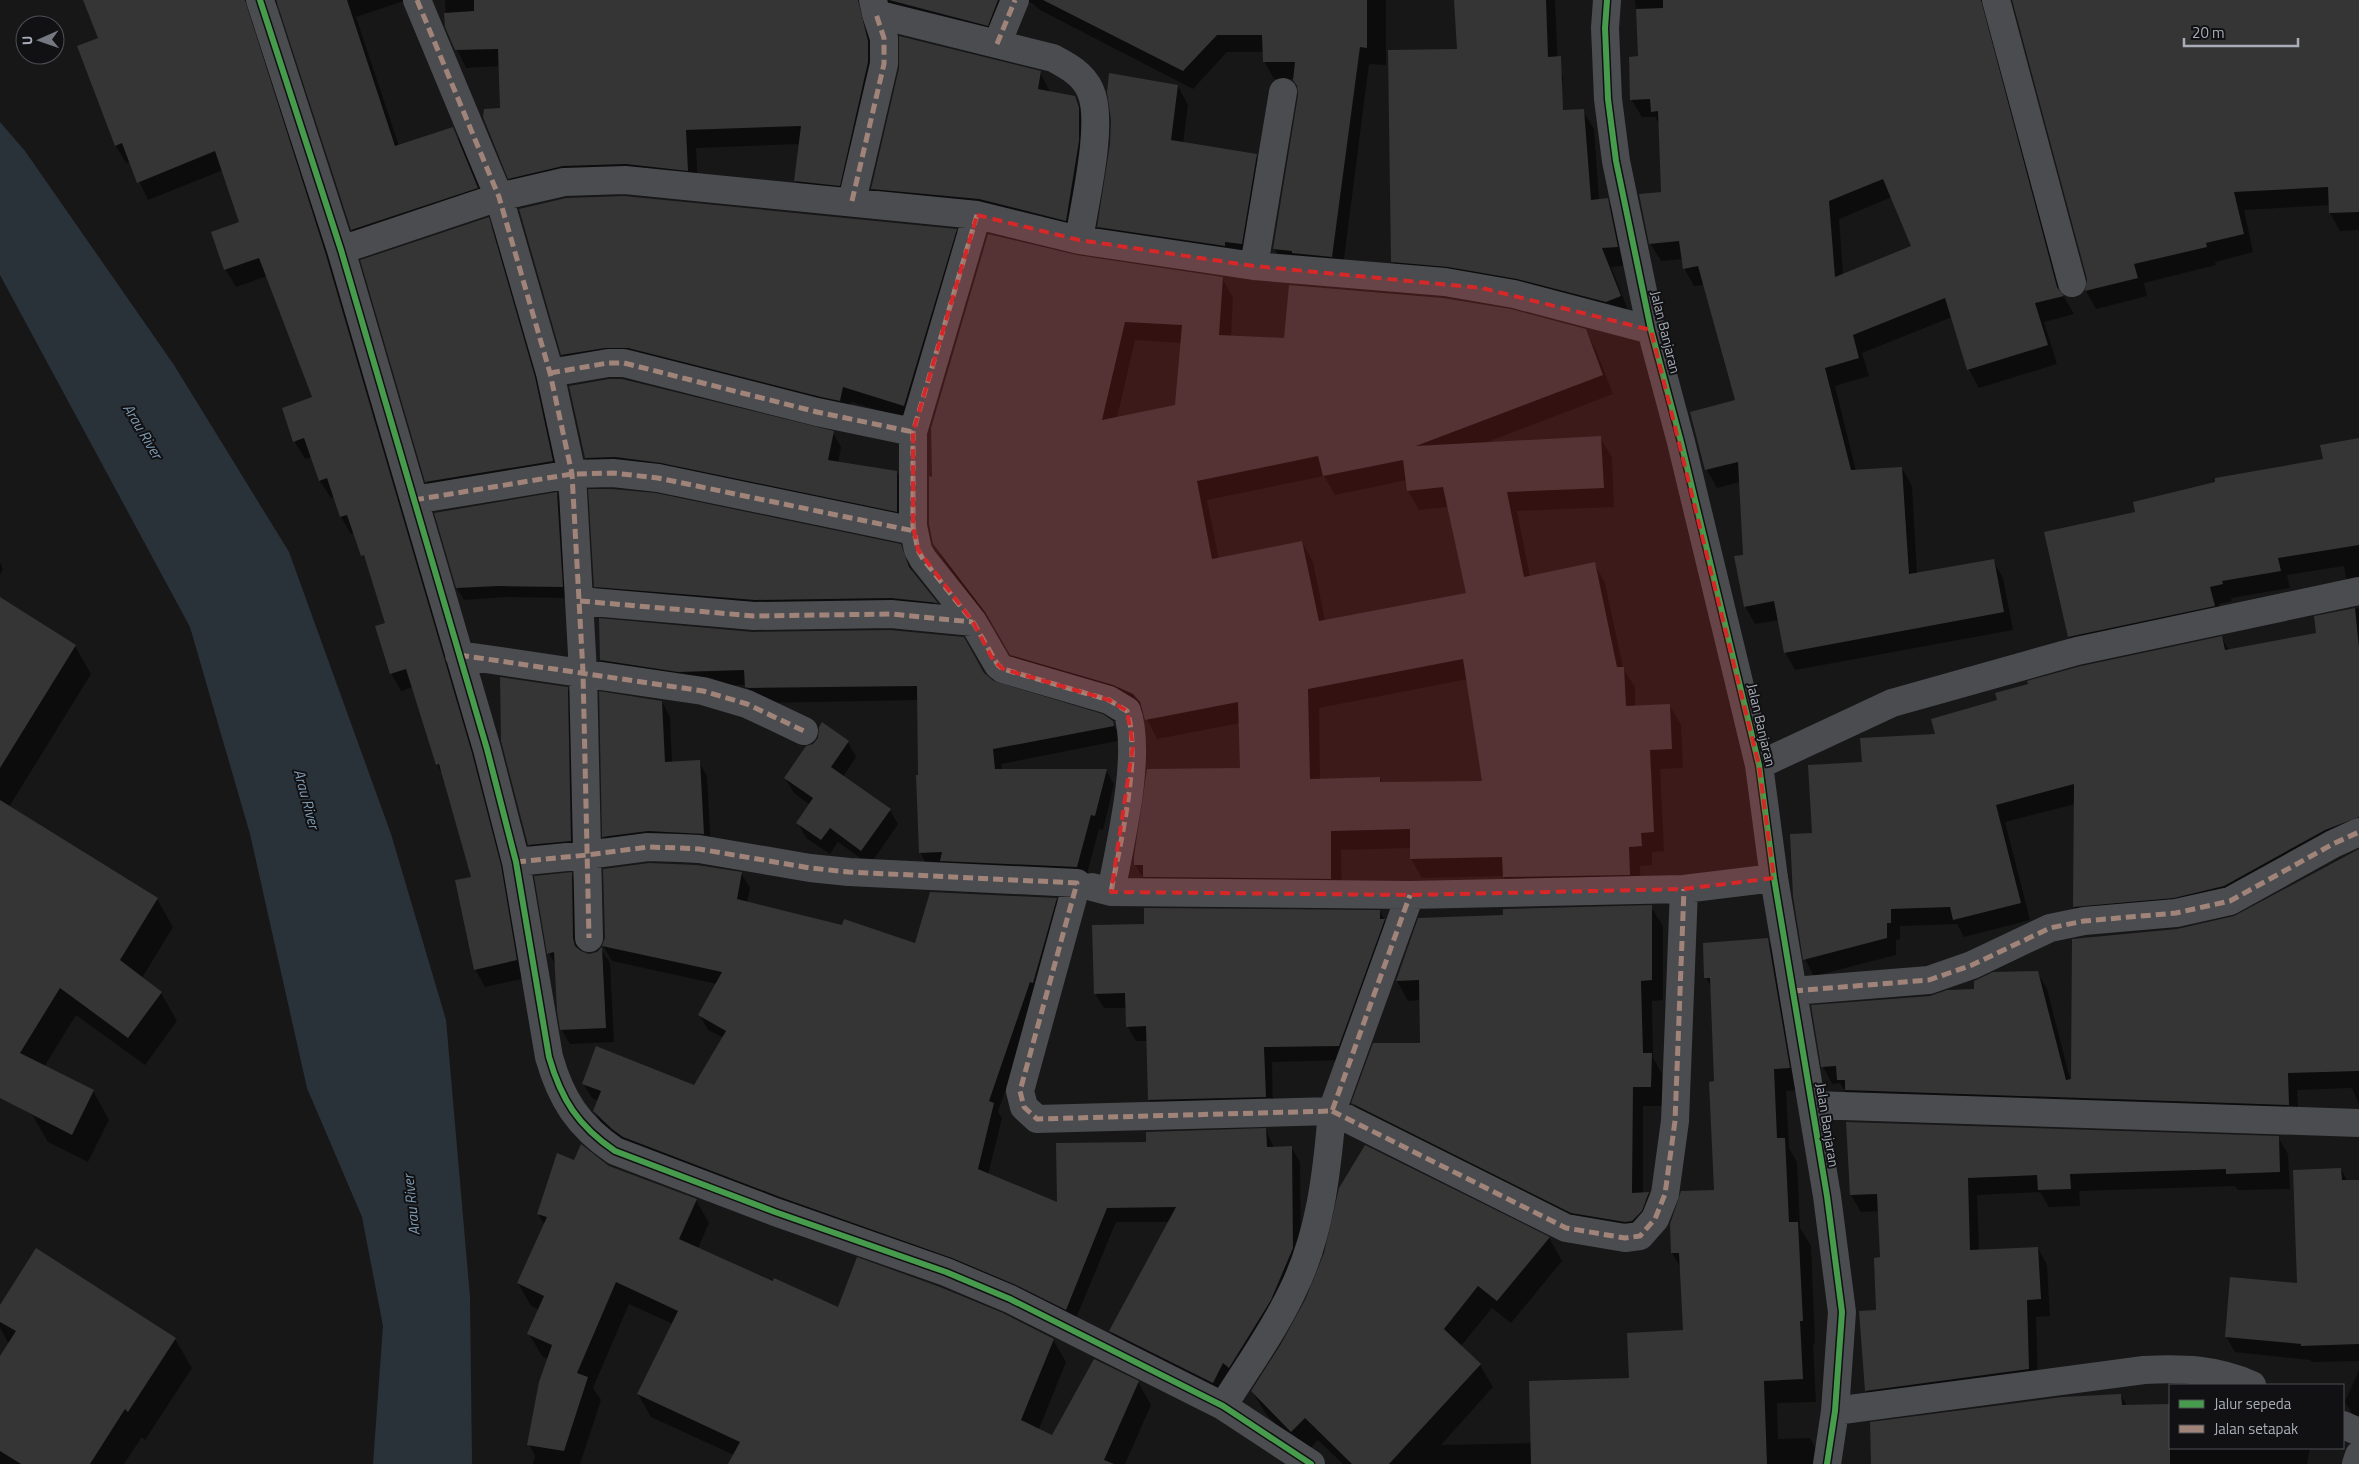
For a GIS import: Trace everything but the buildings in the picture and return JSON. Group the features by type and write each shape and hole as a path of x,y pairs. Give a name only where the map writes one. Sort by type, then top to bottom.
{"street":[{"path":"260,0 342,250 487,749 516,862 549,1057 557,1083 570,1107 583,1125 598,1140 615,1152 774,1212 946,1272 1010,1299 1223,1406 1312,1464"},
{"path":"417,0 499,197 550,373 572,474 583,672 589,938"},
{"path":"997,44 1015,0"},
{"name":"Jalan Banjaran","path":"1607,0 1605,28 1608,99 1616,161 1652,330 1681,442 1758,764 1774,878 1827,1196 1842,1312 1835,1411 1827,1464"},
{"path":"1996,0 2072,283"},
{"path":"852,201 884,64 884,38 874,7"},
{"path":"874,7 997,44 1052,58 1082,78 1091,91 1095,106 1096,129 1079,240"},
{"path":"1254,266 1283,92"},
{"path":"342,250 499,197 564,182 625,180 852,201 977,215 1079,240 1254,266 1473,286 1522,296 1652,330"},
{"path":"977,215 913,432 914,531 918,550 923,559 973,622 993,660 1003,669 1109,700 1127,711 1132,729 1133,745 1124,822 1111,892"},
{"path":"550,373 608,363 624,363 817,412 913,432"},
{"path":"414,500 572,474 621,474 658,478 914,531"},
{"path":"1758,764 1892,703 2077,651 2359,591"},
{"path":"580,601 754,616 891,614 973,622"},
{"path":"459,655 704,690 747,704 804,731"},
{"path":"1793,991 1929,980 1972,965 2050,928 2084,921 2176,913 2222,903 2359,832"},
{"path":"516,862 587,856 648,847 680,848 810,868 849,872 1077,883 1111,892 1410,895 1684,889 1774,878"},
{"path":"1077,883 1022,1082 1021,1100 1030,1114 1037,1119 1332,1111 1566,1228 1625,1238 1640,1236 1656,1219 1665,1194 1675,1121 1684,889"},
{"path":"1223,1406 1277,1320 1302,1269 1320,1210 1328,1168 1332,1111 1410,895"},
{"path":"1812,1105 2359,1123"},
{"path":"1835,1411 2144,1370 2209,1371 2249,1384"},
{"path":"2344,1425 2359,1432"},
{"path":"2356,1464 2359,1456"}],"highlighted area":[{"path":"977,215 1079,240 1254,266 1482,288 1651,330 1759,765 1774,878 1684,889 1410,895 1111,892 1133,745 1127,711 1109,700 1003,669 993,660 973,622 918,550 913,526 913,432"}],"water":[{"name":"Arau River","path":"0,122 25,151 174,365 289,552 391,834 446,1020 470,1297 472,1464 373,1464 383,1326 362,1217 307,1088 250,834 190,627 0,275"}],"marked path":[{"path":"417,0 499,197 550,373 572,474 583,672 589,938"},
{"path":"997,44 1015,0"},
{"path":"852,201 884,64 884,38 876,14"},
{"path":"977,215 913,432 913,526 918,550 923,559 973,622 998,665 1003,669 1109,700 1127,711 1131,729 1131,775 1124,825 1111,892"},
{"path":"550,373 608,363 624,363 817,412 913,432"},
{"path":"414,500 572,474 613,473 658,478 914,531"},
{"path":"580,601 754,616 891,614 973,622"},
{"path":"459,655 703,691 747,704 804,731"},
{"path":"1793,991 1929,980 1972,965 2050,928 2084,921 2176,913 2230,901 2333,844 2359,832"},
{"path":"516,862 648,847 680,848 699,849 810,868 849,872 1077,883 1020,1091 1024,1107 1037,1119 1332,1111 1410,895"},
{"path":"1332,1111 1566,1228 1625,1238 1640,1236 1655,1219 1665,1194 1675,1121 1684,889"}],"cycle path":[{"path":"260,0 341,250 487,749 516,862 549,1057 565,1099 591,1132 615,1151 775,1212 946,1272 1010,1299 1223,1406 1311,1464"},
{"path":"1607,0 1605,28 1608,99 1616,161 1651,330 1681,442 1759,765 1774,878 1827,1196 1842,1312 1835,1411 1827,1464"}]}
